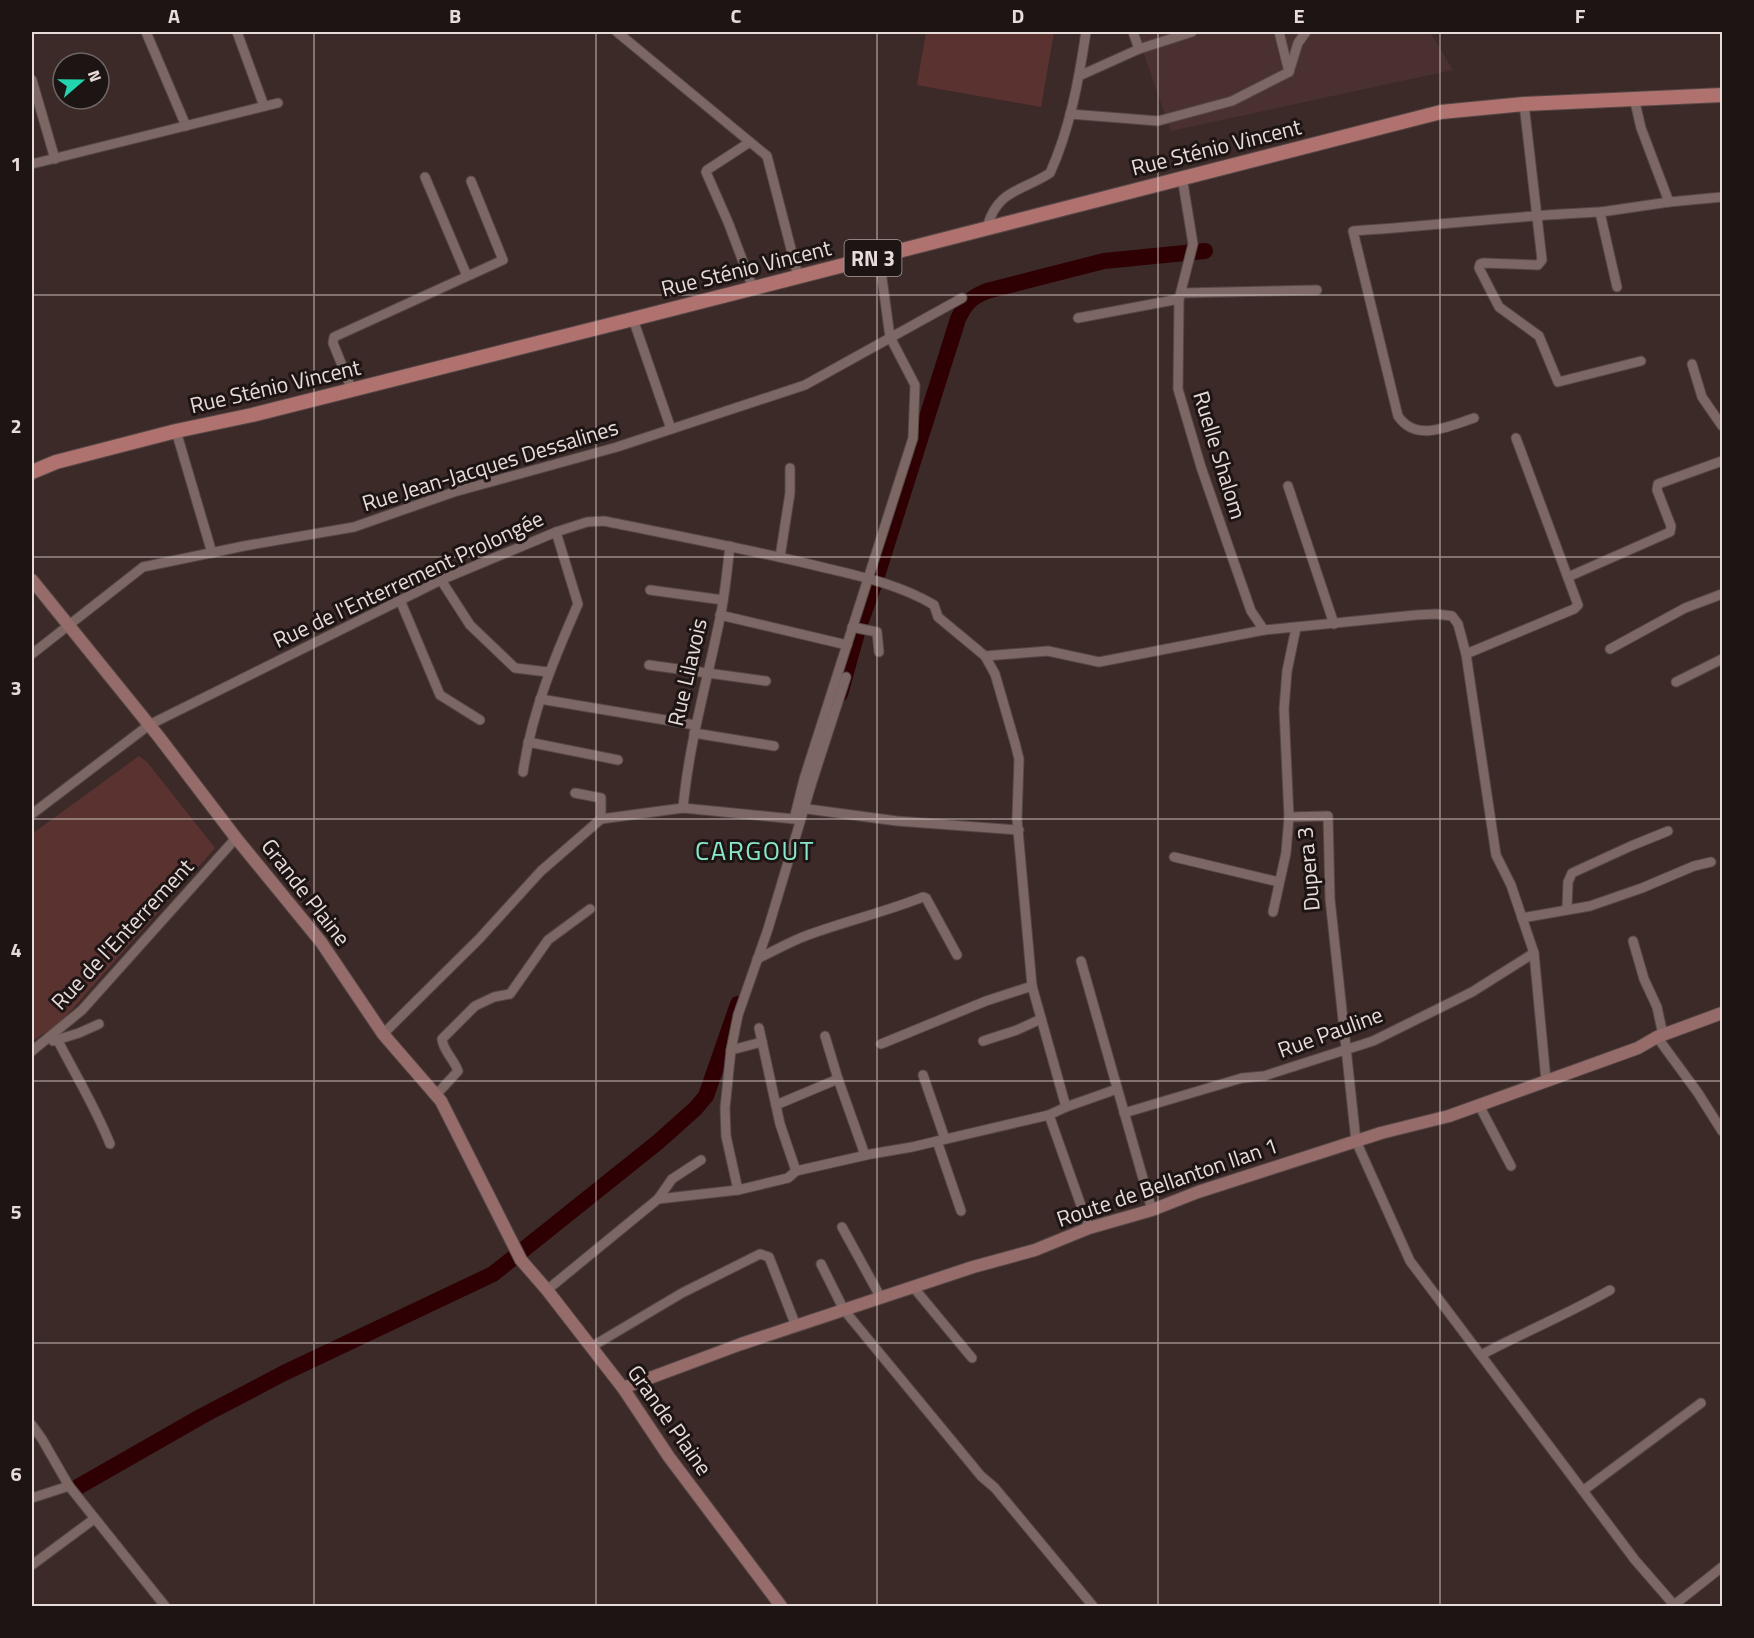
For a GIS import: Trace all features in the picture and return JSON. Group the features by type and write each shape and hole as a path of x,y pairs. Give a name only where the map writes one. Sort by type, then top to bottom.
{"main road":[{"name":"Rue Sténio Vincent","path":"32,472 56,462 176,431 352,390 1441,112 1524,104 1722,95"}],"street":[{"path":"146,32 186,126"},
{"path":"237,32 264,106"},
{"path":"617,32 767,156 798,276"},
{"path":"987,227 990,216 1002,199 1014,190 1050,173 1070,114 1086,32"},
{"path":"1133,32 1139,49"},
{"path":"1079,76 1139,49 1192,32"},
{"path":"1279,32 1290,72"},
{"path":"1070,114 1158,121 1232,101 1290,72 1298,43 1306,32"},
{"path":"32,80 55,159"},
{"path":"1634,98 1641,128 1669,202"},
{"path":"32,164 278,103"},
{"path":"1524,104 1542,260 1534,266 1483,263 1479,266 1499,307 1539,336 1558,382 1641,361"},
{"path":"750,142 706,172 753,288"},
{"path":"425,177 467,276"},
{"name":"Ruelle Shalom","path":"1182,177 1193,244 1180,296 1179,389 1201,467 1251,611 1264,630"},
{"path":"352,390 333,343 334,337 499,262 503,257 471,181"},
{"path":"1474,418 1432,432 1409,428 1403,424 1398,416 1353,231 1408,228 1536,215 1601,212 1722,197"},
{"path":"1601,212 1617,287"},
{"path":"738,1190 726,1136 725,1108 731,1050 738,1015 768,929 847,645 856,628 873,580 913,438 915,385 890,338 879,256"},
{"path":"1078,318 1180,296 1317,290"},
{"name":"Rue Jean-Jacques Dessalines","path":"32,654 143,567 354,527 454,492 616,447 805,385 962,298"},
{"path":"633,319 671,429"},
{"path":"1692,364 1702,397 1722,426"},
{"path":"176,431 212,553"},
{"path":"1466,654 1574,609 1578,604 1516,438"},
{"path":"1568,576 1670,532 1671,526 1657,490 1658,484 1722,459"},
{"path":"780,557 790,493 790,468"},
{"path":"1288,486 1334,624"},
{"name":"Rue de l'Enterrement Prolongée","path":"149,725 441,580 556,532 587,522 604,522 730,546 873,580 912,592 934,605 938,616 985,656 995,674 1018,759 1018,830 1032,986 1066,1107"},
{"path":"523,772 528,742 548,672 578,604 556,532"},
{"name":"Rue Lilavois","path":"683,808 694,729 723,600 730,546"},
{"name":"Grande Plaine","path":"32,580 321,942 383,1035 441,1101 518,1255 622,1388 669,1457 781,1606"},
{"path":"441,580 470,625 515,668 548,672"},
{"path":"650,590 723,600"},
{"path":"1610,649 1685,608 1722,594"},
{"path":"400,600 440,695 480,720"},
{"path":"720,615 847,645"},
{"path":"985,656 1048,651 1099,662 1264,630 1416,615 1452,616 1458,624 1466,654 1496,855 1512,885 1534,952 1545,1080"},
{"path":"856,628 877,632 879,652"},
{"name":"Dupera 3","path":"1296,628 1287,671 1284,709 1289,817 1328,816 1330,899 1356,1141 1410,1261 1635,1560 1675,1606"},
{"path":"1676,682 1722,659"},
{"path":"649,665 766,681"},
{"path":"808,780 846,677"},
{"path":"540,699 774,746"},
{"path":"32,814 149,725"},
{"path":"528,742 618,760"},
{"path":"576,793 601,798 601,819"},
{"path":"383,1035 479,939 541,871 601,819 683,808 794,819 800,808"},
{"path":"800,808 897,821 1018,830"},
{"path":"1273,912 1286,853 1289,817"},
{"path":"1567,909 1568,882 1572,873 1668,831"},
{"name":"Rue de l'Enterrement","path":"35,1048 82,1010 236,838"},
{"path":"1174,857 1279,882"},
{"path":"1521,918 1590,906 1642,888 1694,866 1711,862"},
{"path":"757,959 805,936 923,897 926,898 957,955"},
{"path":"436,1095 458,1071 442,1039 475,1006 494,997 510,994 548,939 590,909"},
{"path":"1633,941 1644,979 1658,1007 1660,1036 1722,1131"},
{"name":"Rue Pauline","path":"1124,1113 1242,1078 1264,1076 1373,1041 1472,992 1534,952"},
{"path":"1081,961 1152,1210"},
{"path":"881,1044 986,1001 1032,986"},
{"name":"Route de Bellanton Ilan 1","path":"622,1388 741,1344 973,1267 1035,1250 1089,1228 1152,1210 1198,1192 1381,1133 1449,1116 1638,1048 1660,1036 1722,1013"},
{"path":"983,1041 1041,1019"},
{"path":"35,1048 99,1024"},
{"path":"759,1028 776,1105 796,1171"},
{"path":"825,1036 865,1155"},
{"path":"57,1039 91,1105 99,1115 110,1144"},
{"path":"731,1050 762,1042"},
{"path":"923,1075 961,1211"},
{"path":"776,1105 838,1080"},
{"path":"658,1199 738,1190 788,1178 796,1171 1049,1115 1117,1089"},
{"path":"1479,1105 1511,1166"},
{"path":"1049,1115 1089,1228"},
{"path":"547,1290 658,1199 672,1179 701,1160"},
{"path":"842,1227 881,1298"},
{"path":"591,1347 682,1293 760,1254 769,1257 796,1326"},
{"path":"821,1264 844,1310 981,1476 995,1488 1093,1606"},
{"path":"914,1288 972,1358"},
{"path":"1481,1355 1520,1334 1569,1313 1610,1290"},
{"path":"1584,1490 1701,1403"},
{"path":"32,1425 69,1486 165,1606"},
{"path":"32,1498 69,1486"},
{"path":"32,1565 94,1519"},
{"path":"1675,1606 1722,1567"}],"shaded area":[{"path":"926,32 1054,32 1041,107 917,85"},
{"path":"1136,32 1430,32 1453,70 1171,131"},
{"path":"139,756 147,762 215,848 60,1023 32,1041 32,834"}],"waterway":[{"path":"840,694 858,629 958,319 966,305 987,291 1104,261 1205,251"},
{"path":"76,1488 202,1416 284,1373 493,1274 658,1142 696,1108 706,1096 738,1004"}],"district":[{"name":"CARGOUT","path":"755,850"}]}
